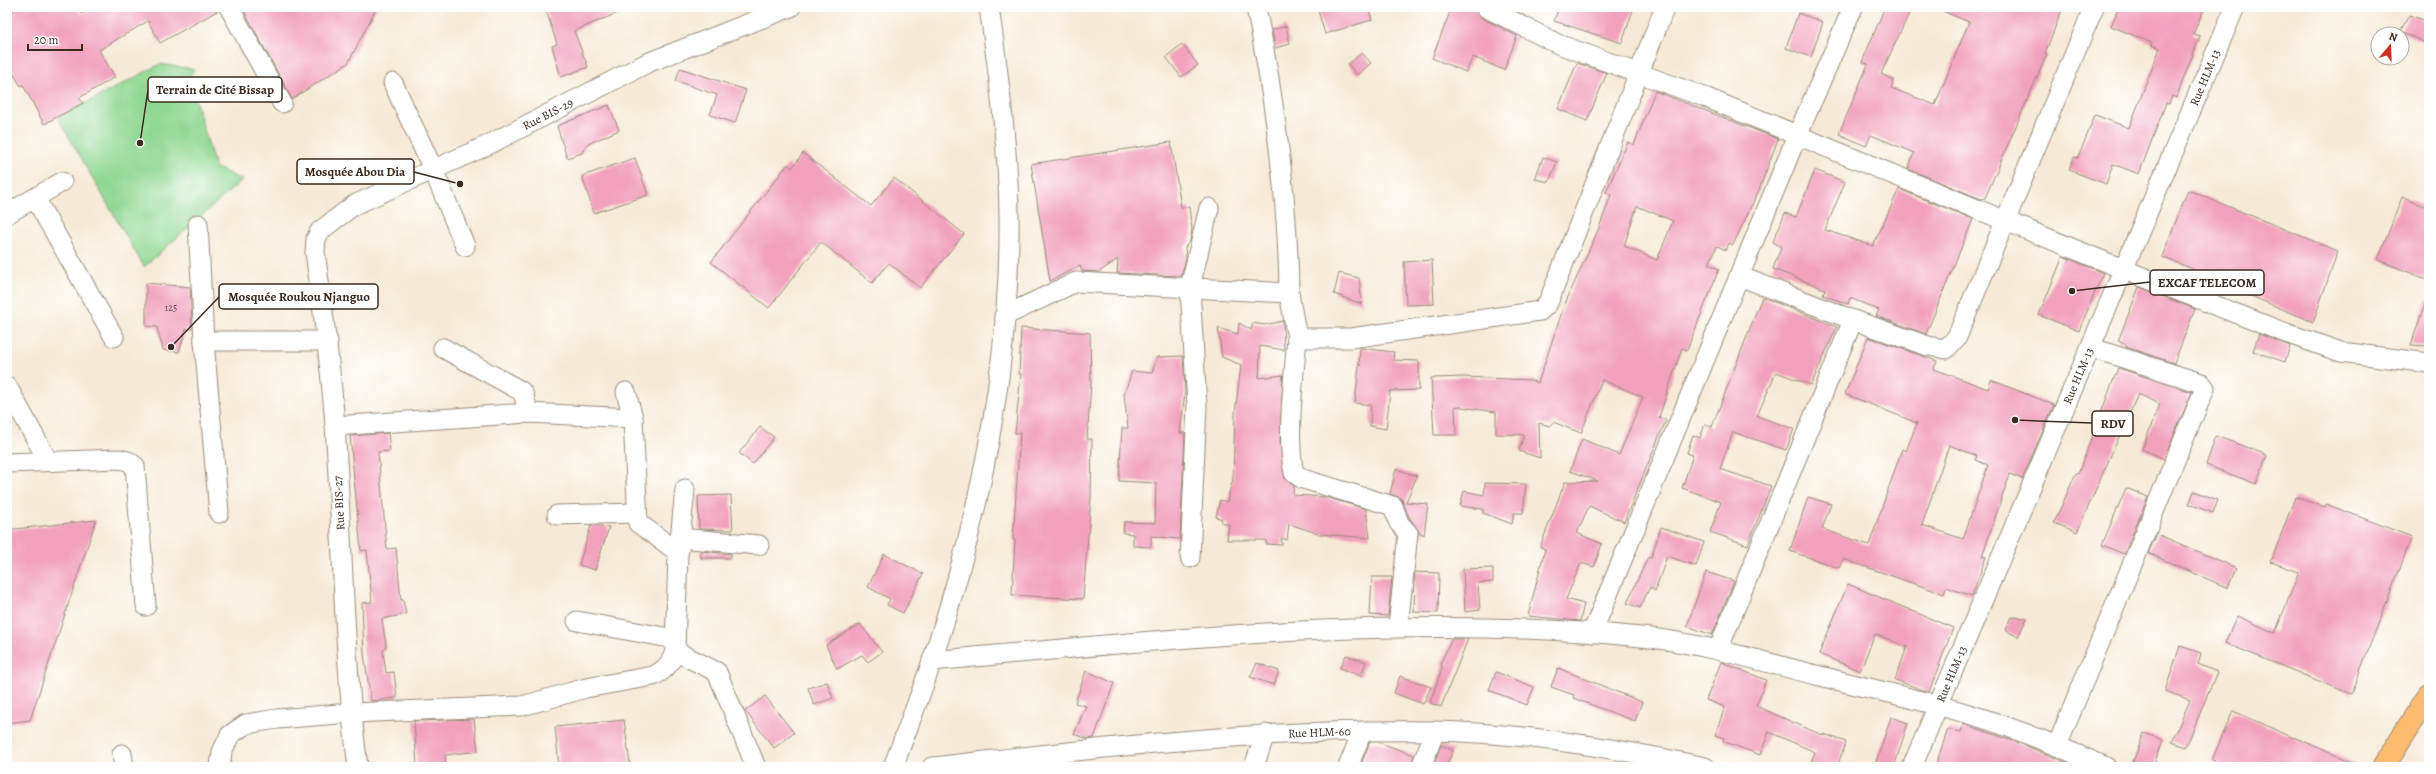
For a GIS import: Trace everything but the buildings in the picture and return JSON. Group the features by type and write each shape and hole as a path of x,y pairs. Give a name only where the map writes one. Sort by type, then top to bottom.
{"highway":[{"path":"2383,767 2429,695"}],"street":[{"path":"229,7 282,103"},
{"name":"Rue BIS-29","path":"316,239 327,224 354,205 486,146 647,63 791,7"},
{"path":"893,767 932,661 958,574 990,441 1004,316 1009,212 1003,129 989,7"},
{"path":"1256,7 1271,86 1286,202 1289,293 1297,338 1292,400 1291,462 1294,473 1303,480 1393,506 1398,523 1408,533 1398,627"},
{"path":"1485,7 1558,44 1637,74 1707,98 2125,270 2341,352 2429,363"},
{"path":"1297,338 1351,338 1540,311 1548,303 1637,74 1665,7"},
{"path":"1592,634 1797,136 1853,7"},
{"path":"1739,276 1853,320 1928,346 1946,349 1957,337 2094,7"},
{"name":"Rue HLM-13","path":"1912,767 2092,348 2235,7"},
{"path":"393,83 433,169 465,246"},
{"path":"7,214 62,182"},
{"path":"35,198 114,337"},
{"path":"1190,558 1197,406 1190,288 1209,208"},
{"path":"198,224 204,340 219,512"},
{"name":"Rue BIS-27","path":"316,239 315,252 328,341 335,426 351,713 358,767"},
{"path":"1004,316 1076,282 1289,293"},
{"path":"1718,650 1853,320"},
{"path":"204,340 328,341"},
{"path":"443,348 520,391 524,396 528,413"},
{"path":"2057,746 2206,388 2201,382 2092,348"},
{"path":"7,386 48,461"},
{"path":"626,392 633,418 637,513 640,526 679,545 759,545"},
{"path":"335,426 528,413 633,418"},
{"path":"7,463 119,459 128,461 135,466 146,606"},
{"path":"220,767 222,752 230,735 246,724 277,719 351,713 522,706 586,688 653,676 662,672 668,665 675,645 679,545 685,489"},
{"path":"558,515 637,513"},
{"path":"576,621 675,645 717,672 756,767"},
{"path":"932,661 1248,632 1398,627 1484,628 1654,639 1718,650 1995,722 2106,767"},
{"path":"1421,767 1435,731"},
{"name":"Rue HLM-60","path":"932,767 1048,760 1179,740 1265,734 1435,731 1561,742 1705,767"},
{"path":"1348,767 1362,732"},
{"path":"1254,767 1265,734"}],"green space":[{"path":"160,64 194,69 189,78 215,167 242,180 144,267 58,118"}],"place":[{"name":"Terrain de Cité Bissap","path":"140,143"},
{"name":"Mosquée Abou Dia","path":"460,184"},
{"name":"EXCAF TELECOM","path":"2072,291"},
{"name":"Mosquée Roukou Njanguo","path":"171,347"},
{"name":"RDV","path":"2015,420"}]}
